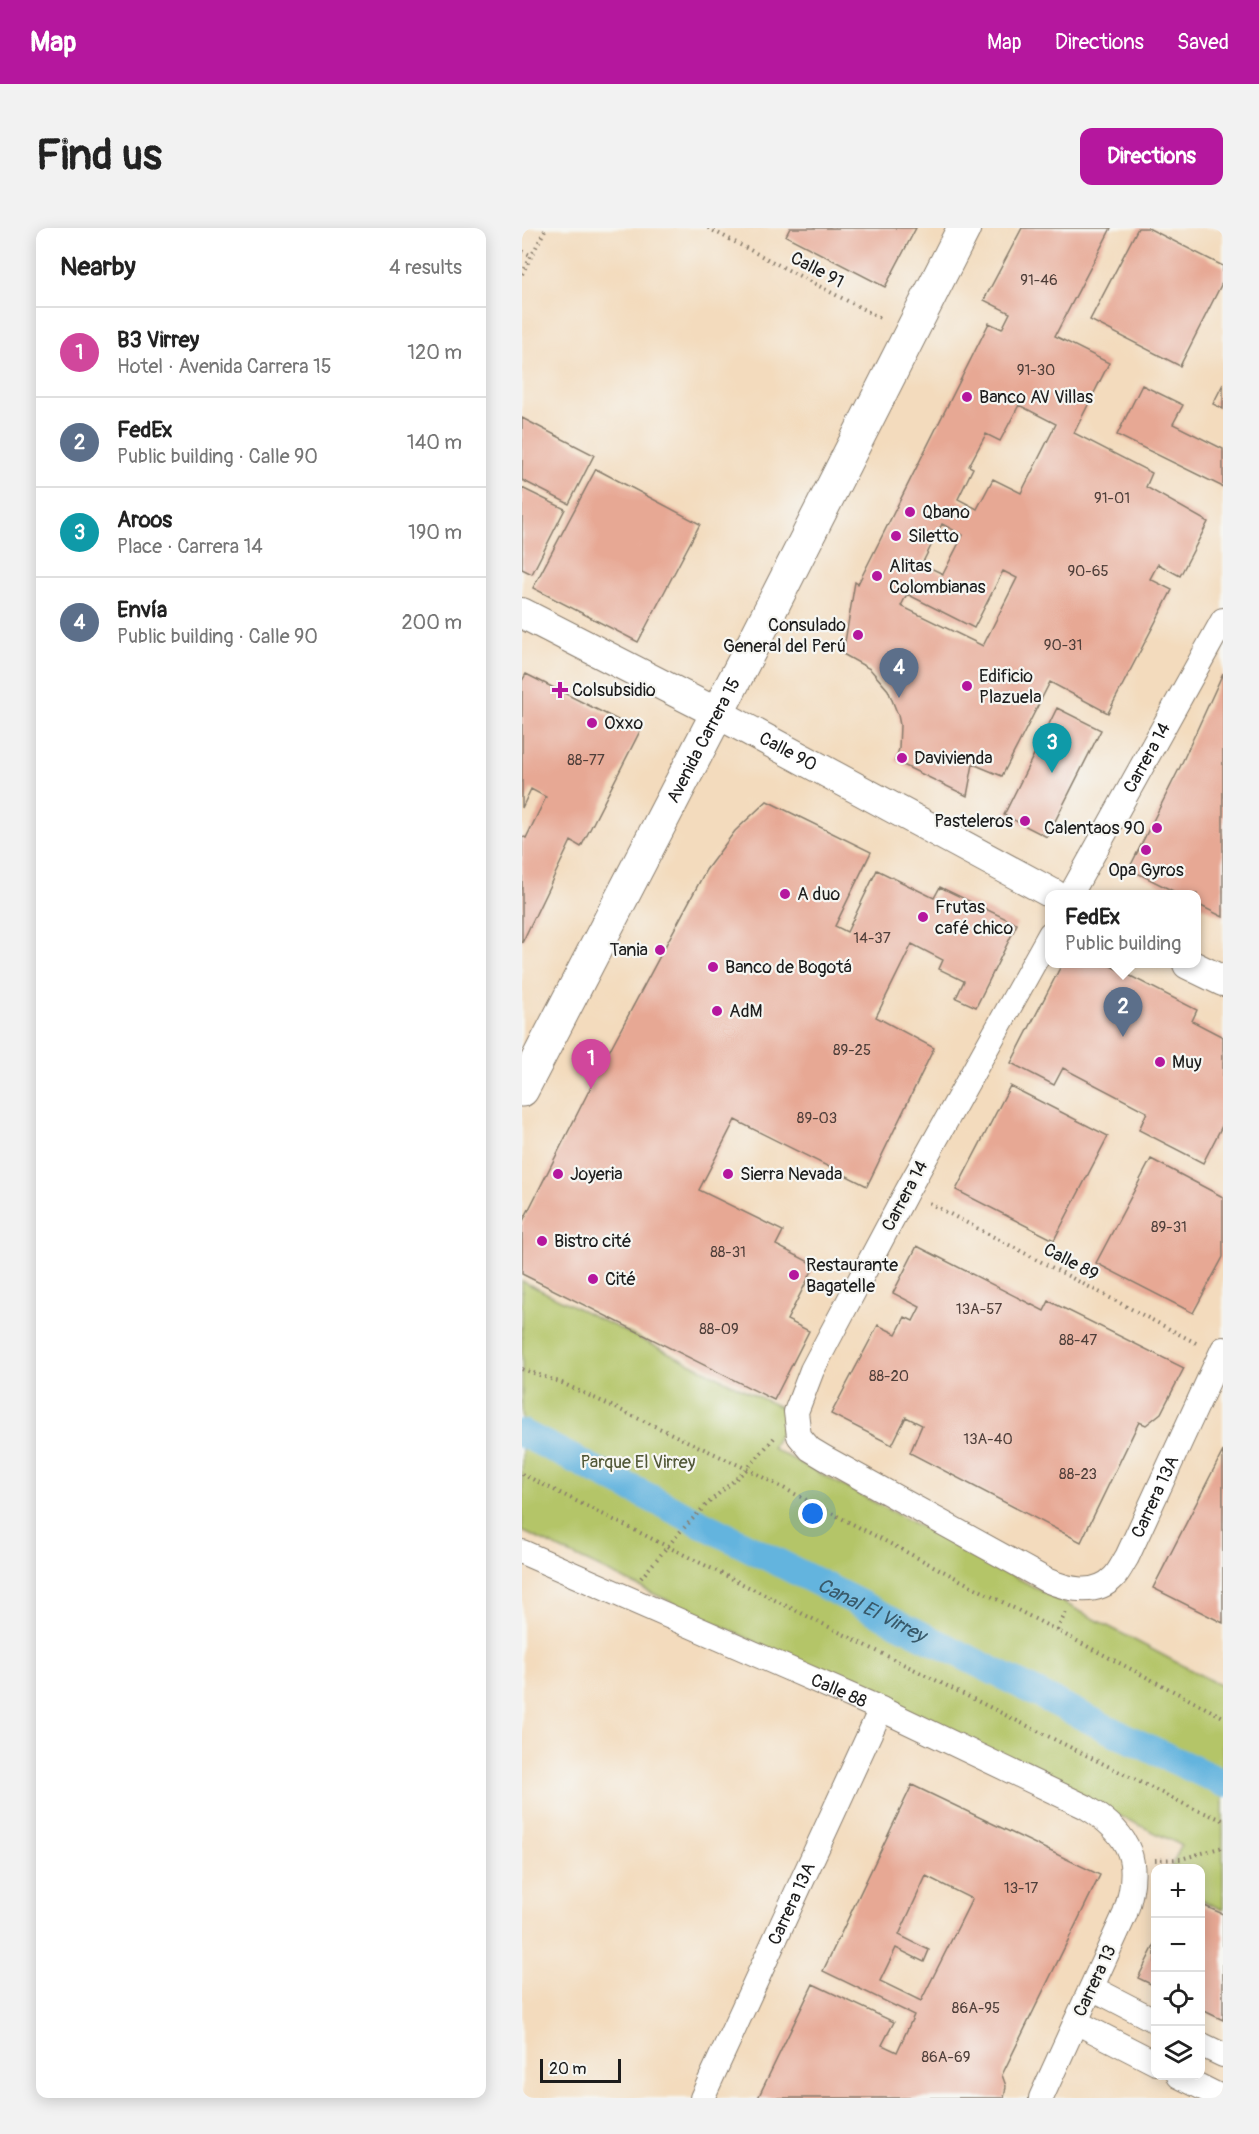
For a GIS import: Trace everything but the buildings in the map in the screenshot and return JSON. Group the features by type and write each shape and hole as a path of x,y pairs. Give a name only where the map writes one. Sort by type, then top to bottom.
{"main road":[{"name":"Avenida Carrera 15","path":"522,1090 964,228"}],"street":[{"name":"Calle 90","path":"522,613 717,713 1046,890"},
{"name":"Carrera 14","path":"1073,890 1223,620"},
{"name":"Carrera 14","path":"796,1412 812,1370 907,1191 1045,943"},
{"path":"1198,968 1223,981"},
{"name":"Carrera 13A","path":"796,1412 799,1436 810,1449 1046,1580 1059,1586 1079,1590 1100,1587 1114,1578 1127,1557 1221,1352"},
{"name":"Calle 88","path":"522,1552 881,1709 1086,1807 1104,1818 1118,1831 1129,1847 1133,1860"},
{"name":"Carrera 13A","path":"702,2098 881,1709"},
{"name":"Carrera 13","path":"1041,2098 1128,1905 1133,1882 1133,1860"},
{"path":"1092,1988 1151,2019"},
{"path":"1076,2022 1151,2061"},
{"path":"1205,2046 1223,2055"},
{"path":"1187,2080 1223,2098"}],"path":[{"path":"522,274 546,228"},
{"name":"Calle 91","path":"708,228 882,319"},
{"path":"522,251 532,256"},
{"name":"Calle 89","path":"907,1191 1221,1352"},
{"path":"522,1369 562,1383 747,1469 1223,1717"},
{"path":"626,1597 678,1533 706,1504 747,1469 796,1412"},
{"path":"522,1474 1192,1808 1223,1820"},
{"path":"1133,1860 1181,1859 1223,1847"}],"green space":[{"name":"Parque El Virrey","path":"522,1281 792,1413 772,1448 1223,1687 1223,1910 1205,1902 1205,1864 1173,1864 1181,1845 522,1531"}],"waterway":[{"name":"Canal El Virrey","path":"522,1433 1108,1729 1223,1783"}],"place":[{"name":"Banco AV Villas","path":"967,397"},
{"name":"Qbano","path":"910,512"},
{"name":"Siletto","path":"896,536"},
{"name":"Alitas Colombianas","path":"877,576"},
{"name":"Consulado General del Perú","path":"858,635"},
{"name":"Edificio Plazuela","path":"967,686"},
{"name":"Colsubsidio","path":"560,690"},
{"name":"Envía","path":"899,698"},
{"name":"Oxxo","path":"592,723"},
{"name":"Davivienda","path":"902,758"},
{"name":"Aroos","path":"1052,773"},
{"name":"Pasteleros","path":"1025,821"},
{"name":"Calentaos 90","path":"1157,828"},
{"name":"Opa Gyros","path":"1146,850"},
{"name":"A duo","path":"785,894"},
{"name":"Frutas café chico","path":"923,917"},
{"name":"Tania","path":"660,950"},
{"name":"Banco de Bogotá","path":"713,967"},
{"name":"AdM","path":"717,1011"},
{"name":"FedEx","path":"1123,1037"},
{"name":"Muy","path":"1160,1062"},
{"name":"B3 Virrey","path":"591,1089"},
{"name":"Joyeria","path":"558,1174"},
{"name":"Sierra Nevada","path":"728,1174"},
{"name":"Bistro cité","path":"542,1241"},
{"name":"Restaurante Bagatelle","path":"794,1275"},
{"name":"Cité","path":"593,1279"}]}
